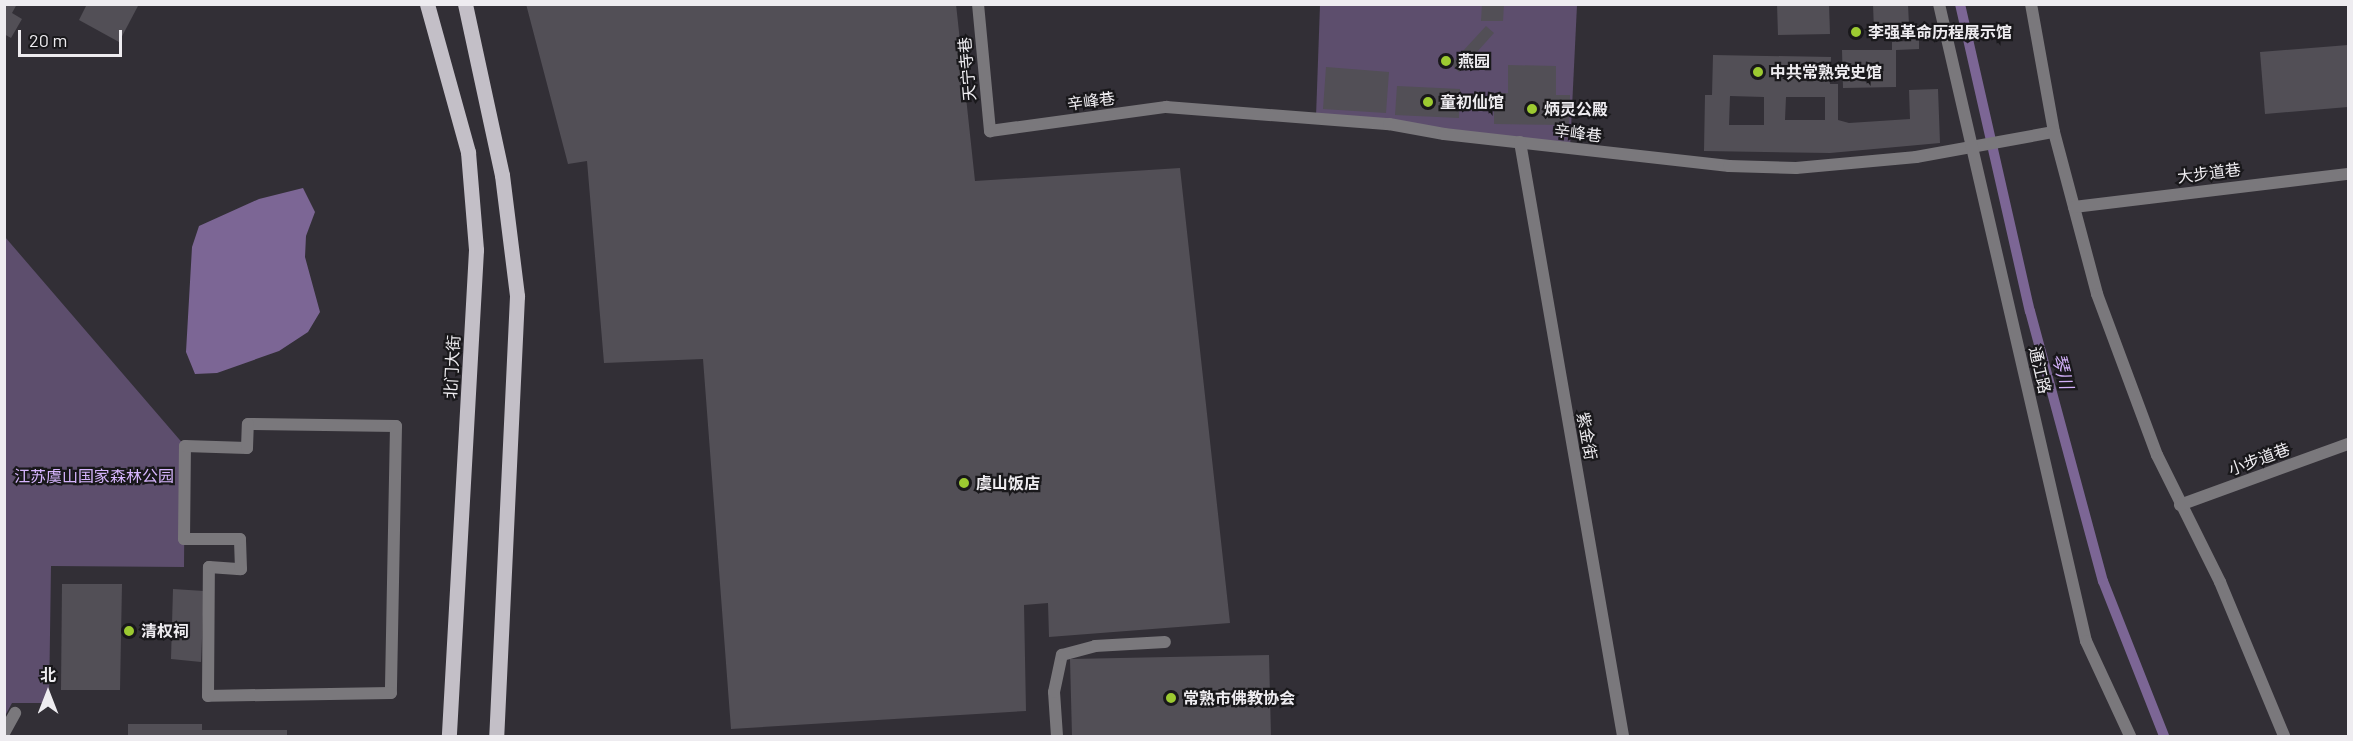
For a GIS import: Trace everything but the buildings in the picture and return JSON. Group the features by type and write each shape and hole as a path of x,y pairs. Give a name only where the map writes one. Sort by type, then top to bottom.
{"main road":[{"name":"北门大街","path":"427,4 468,152 476,250 449,736"},
{"path":"465,4 502,175 517,296 496,736"}],"street":[{"name":"天宁寺巷","path":"978,4 990,131"},
{"name":"通江路","path":"1939,4 2086,641 2130,736"},
{"path":"2031,4 2054,132 2097,294 2157,455 2220,582 2284,736"},
{"name":"辛峰巷","path":"990,131 1166,107 1316,117 1729,166 1796,168 1878,162 1971,148 2054,132"},
{"name":"紫金街","path":"1520,142 1623,736"},
{"name":"大步道巷","path":"2074,207 2349,174"},
{"path":"248,424 396,426 391,693 208,696 209,567 241,569 240,539 184,539 185,446 247,448 248,424"},
{"name":"小步道巷","path":"2180,505 2349,444"},
{"path":"1057,736 1054,692 1062,655 1095,646 1166,642"},
{"path":"4,733 15,714"}],"green space":[{"name":"燕园","path":"1320,5 1577,5 1570,149 1316,117"},
{"name":"江苏虞山国家森林公园","path":"5,237 185,446 184,567 51,566 49,703 12,703 5,716"}],"shaded area":[{"path":"303,188 315,212 306,236 305,257 320,312 308,332 279,351 217,373 195,374 186,352 192,247 199,226 259,199"}],"waterway":[{"name":"琴川","path":"1960,4 2030,311 2103,581 2164,736"}],"place":[{"name":"李强革命历程展示馆","path":"1856,32"},
{"name":"燕园","path":"1446,61"},
{"name":"中共常熟党史馆","path":"1758,72"},
{"name":"童初仙馆","path":"1428,102"},
{"name":"炳灵公殿","path":"1532,109"},
{"name":"虞山饭店","path":"964,483"},
{"name":"清权祠","path":"129,631"},
{"name":"常熟市佛教协会","path":"1171,698"}]}
